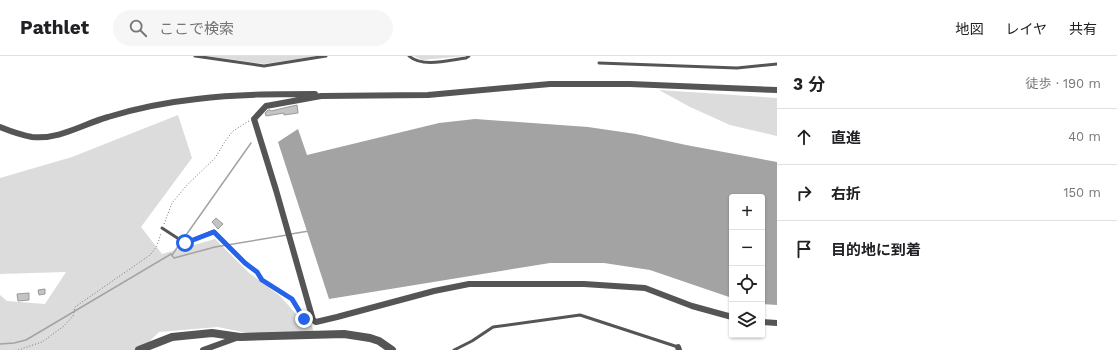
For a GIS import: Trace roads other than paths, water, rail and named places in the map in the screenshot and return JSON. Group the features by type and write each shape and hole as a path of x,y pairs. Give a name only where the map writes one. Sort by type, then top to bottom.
{"street":[{"path":"729,316 692,306 645,288 584,284 469,284 434,291 316,322 313,320 254,118 266,106 321,96 428,95 550,84 630,84 777,90"},
{"path":"0,127 32,137 48,136 62,134 101,119 127,112 197,99 266,94 428,95"},
{"path":"765,322 777,323"},
{"path":"139,350 172,337 212,332 240,337 344,334 370,338 379,341 392,350"},
{"path":"203,350 240,337"}],"lane":[{"path":"195,56 264,66 326,56"},
{"path":"409,56 418,62 425,63 466,58 469,56"},
{"path":"599,63 737,68 777,64"},
{"path":"162,228 185,243 214,232 245,263 257,272 262,280 292,299 304,319 308,322 313,320"},
{"path":"454,350 472,342 493,327 580,315 678,348"}],"waterway":[{"path":"0,344 26,340 171,254 172,255 251,143"},
{"path":"291,234 309,231"},
{"path":"171,254 174,258 215,247 287,235"}]}
